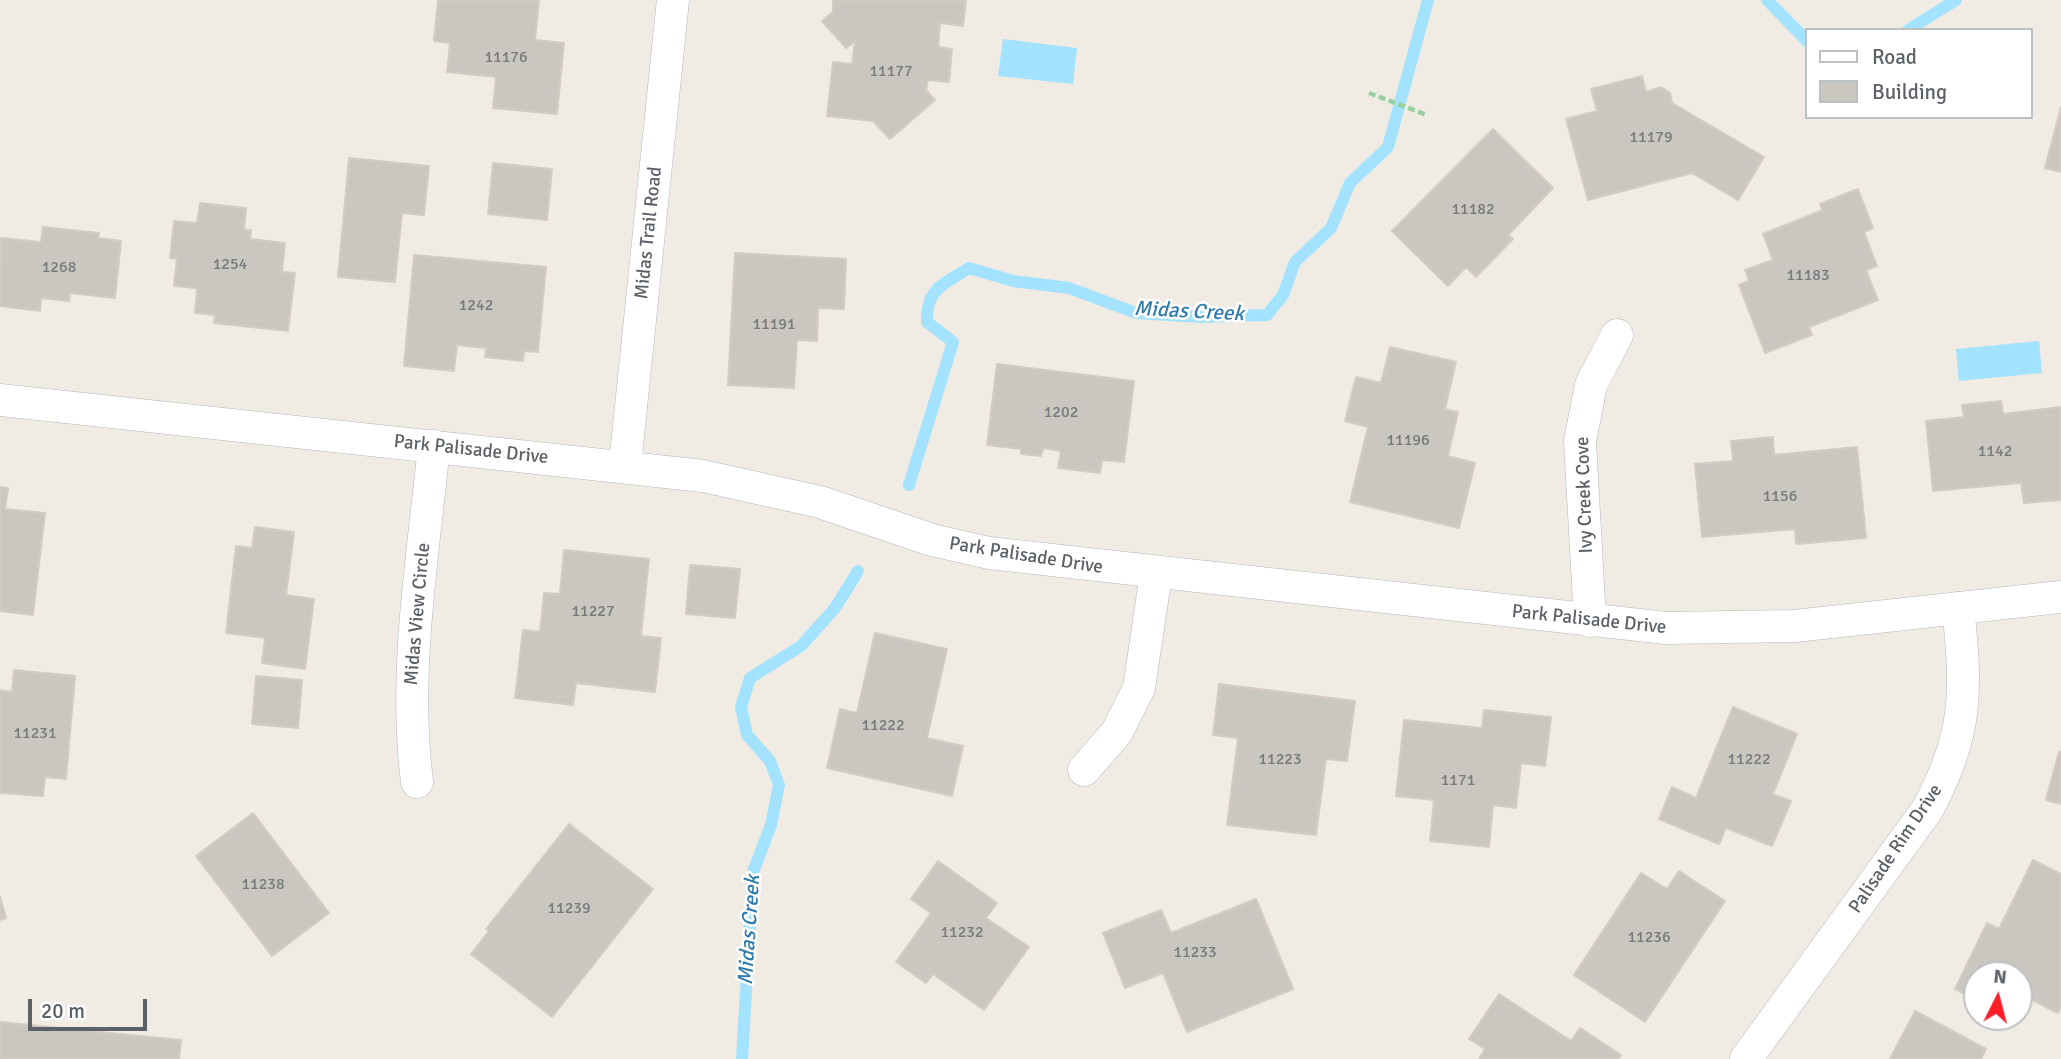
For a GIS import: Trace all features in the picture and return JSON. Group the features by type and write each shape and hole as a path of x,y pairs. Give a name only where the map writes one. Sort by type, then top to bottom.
{"street":[{"name":"Midas Trail Road","path":"625,465 673,0"},
{"name":"Ivy Creek Cove","path":"1590,621 1580,441 1591,384 1617,335"},
{"name":"Park Palisade Drive","path":"0,400 625,465 761,486 820,502 932,540 989,553 1590,621 1665,628 1795,626 2061,597"},
{"name":"Midas View Circle","path":"418,782 410,727 410,676 434,446"},
{"path":"1084,770 1117,732 1139,688 1156,574"},
{"name":"Palisade Rim Drive","path":"1746,1059 1927,810 1946,776 1959,736 1965,694 1958,608"}],"path":[{"path":"1369,93 1427,115"}],"water":[{"path":"1003,39 1077,48 1073,84 998,76"},
{"path":"2039,341 2042,373 1959,381 1956,349"}],"building":[{"path":"438,0 539,0 535,40 564,43 557,114 493,108 496,77 447,72 450,43 434,41"},
{"path":"833,0 966,0 963,26 940,23 938,47 952,49 949,82 928,80 926,90 935,100 890,139 873,121 827,116 833,62 852,64 855,41 846,48 822,21 833,12"},
{"path":"1642,76 1646,92 1661,87 1670,93 1672,103 1764,157 1738,200 1692,173 1588,200 1566,119 1597,111 1591,89"},
{"path":"2061,107 2061,172 2045,168"},
{"path":"1493,129 1553,188 1508,235 1513,239 1476,277 1466,267 1448,286 1392,231"},
{"path":"349,158 429,166 424,215 402,213 395,282 338,277"},
{"path":"493,163 552,169 547,220 488,214"},
{"path":"1858,189 1873,228 1864,232 1877,266 1866,270 1878,300 1809,327 1812,335 1765,353 1739,285 1749,281 1745,270 1773,260 1763,234 1823,210 1820,204"},
{"path":"200,203 246,208 244,230 251,230 250,239 285,243 282,272 295,273 288,331 214,323 215,315 195,313 197,288 174,286 177,259 170,258 174,221 197,223"},
{"path":"43,227 99,233 98,238 121,241 115,298 70,293 69,301 41,298 40,311 0,306 1,238 41,242"},
{"path":"735,253 846,259 844,309 818,308 817,341 797,340 794,388 728,385"},
{"path":"414,255 546,267 538,352 524,351 523,361 485,357 486,348 457,345 454,371 404,366"},
{"path":"1390,347 1456,362 1445,409 1458,412 1448,456 1475,463 1459,528 1350,502 1368,427 1345,421 1356,377 1381,383"},
{"path":"997,364 1134,381 1124,462 1102,460 1100,473 1058,468 1061,451 1043,448 1041,456 1021,454 1021,449 987,445"},
{"path":"2001,401 2003,414 2061,407 2061,500 2024,503 2021,483 1933,491 1926,421 1964,417 1962,405"},
{"path":"1773,437 1774,455 1857,447 1866,538 1796,544 1795,529 1702,537 1695,464 1733,461 1731,441"},
{"path":"0,487 8,488 5,509 45,513 33,615 0,611"},
{"path":"255,527 294,532 286,595 314,599 305,669 262,663 265,638 226,633 236,546 252,548"},
{"path":"564,550 649,559 641,636 661,638 655,692 576,683 573,705 515,698 523,630 540,632 544,593 560,594"},
{"path":"690,565 740,569 735,618 686,614"},
{"path":"875,633 947,649 927,738 963,746 952,796 827,768 840,709 857,713"},
{"path":"14,670 75,676 66,779 45,777 43,796 0,793 0,690 12,692"},
{"path":"256,676 302,680 298,728 252,724"},
{"path":"1219,684 1355,701 1347,761 1326,759 1316,835 1227,825 1238,738 1213,735"},
{"path":"1733,707 1797,734 1773,794 1791,801 1772,846 1726,828 1719,844 1659,819 1672,787 1696,798"},
{"path":"1484,710 1551,717 1545,766 1521,763 1516,808 1493,805 1489,847 1430,841 1434,800 1396,796 1404,720 1482,728"},
{"path":"2061,752 2061,804 2046,800"},
{"path":"253,813 329,913 272,956 196,856"},
{"path":"569,824 653,889 552,1017 471,954 489,931 486,929"},
{"path":"2033,860 2061,874 2061,1006 2058,1013 2033,1000 2033,961 1969,961 1987,923 1999,929"},
{"path":"938,861 997,903 986,918 1029,947 984,1010 933,974 926,983 896,962 931,913 911,899"},
{"path":"1679,871 1725,901 1645,1022 1574,975 1641,873 1667,889"},
{"path":"0,897 6,918 0,920"},
{"path":"1256,899 1293,989 1187,1032 1163,973 1125,988 1103,933 1161,910 1171,933"},
{"path":"1963,972 1963,993 1955,989"},
{"path":"1499,994 1571,1041 1580,1028 1621,1055 1618,1059 1479,1059 1485,1049 1469,1039"},
{"path":"1915,1011 1986,1049 1981,1059 1890,1059"},
{"path":"0,1022 181,1040 179,1059 0,1059"}],"waterway":[{"name":"Midas Creek","path":"909,485 953,342 927,322 929,302 938,289 969,268 1013,281 1069,288 1136,313 1201,317 1267,315 1283,295 1295,262 1331,228 1350,183 1388,147 1428,0"},
{"name":"Midas Creek","path":"1767,0 1806,40"},
{"name":"Midas Creek","path":"1911,28 1956,0"},
{"name":"Midas Creek","path":"742,1059 753,872 771,825 779,785 770,761 747,735 741,707 750,678 801,646 835,608 858,571"}]}
